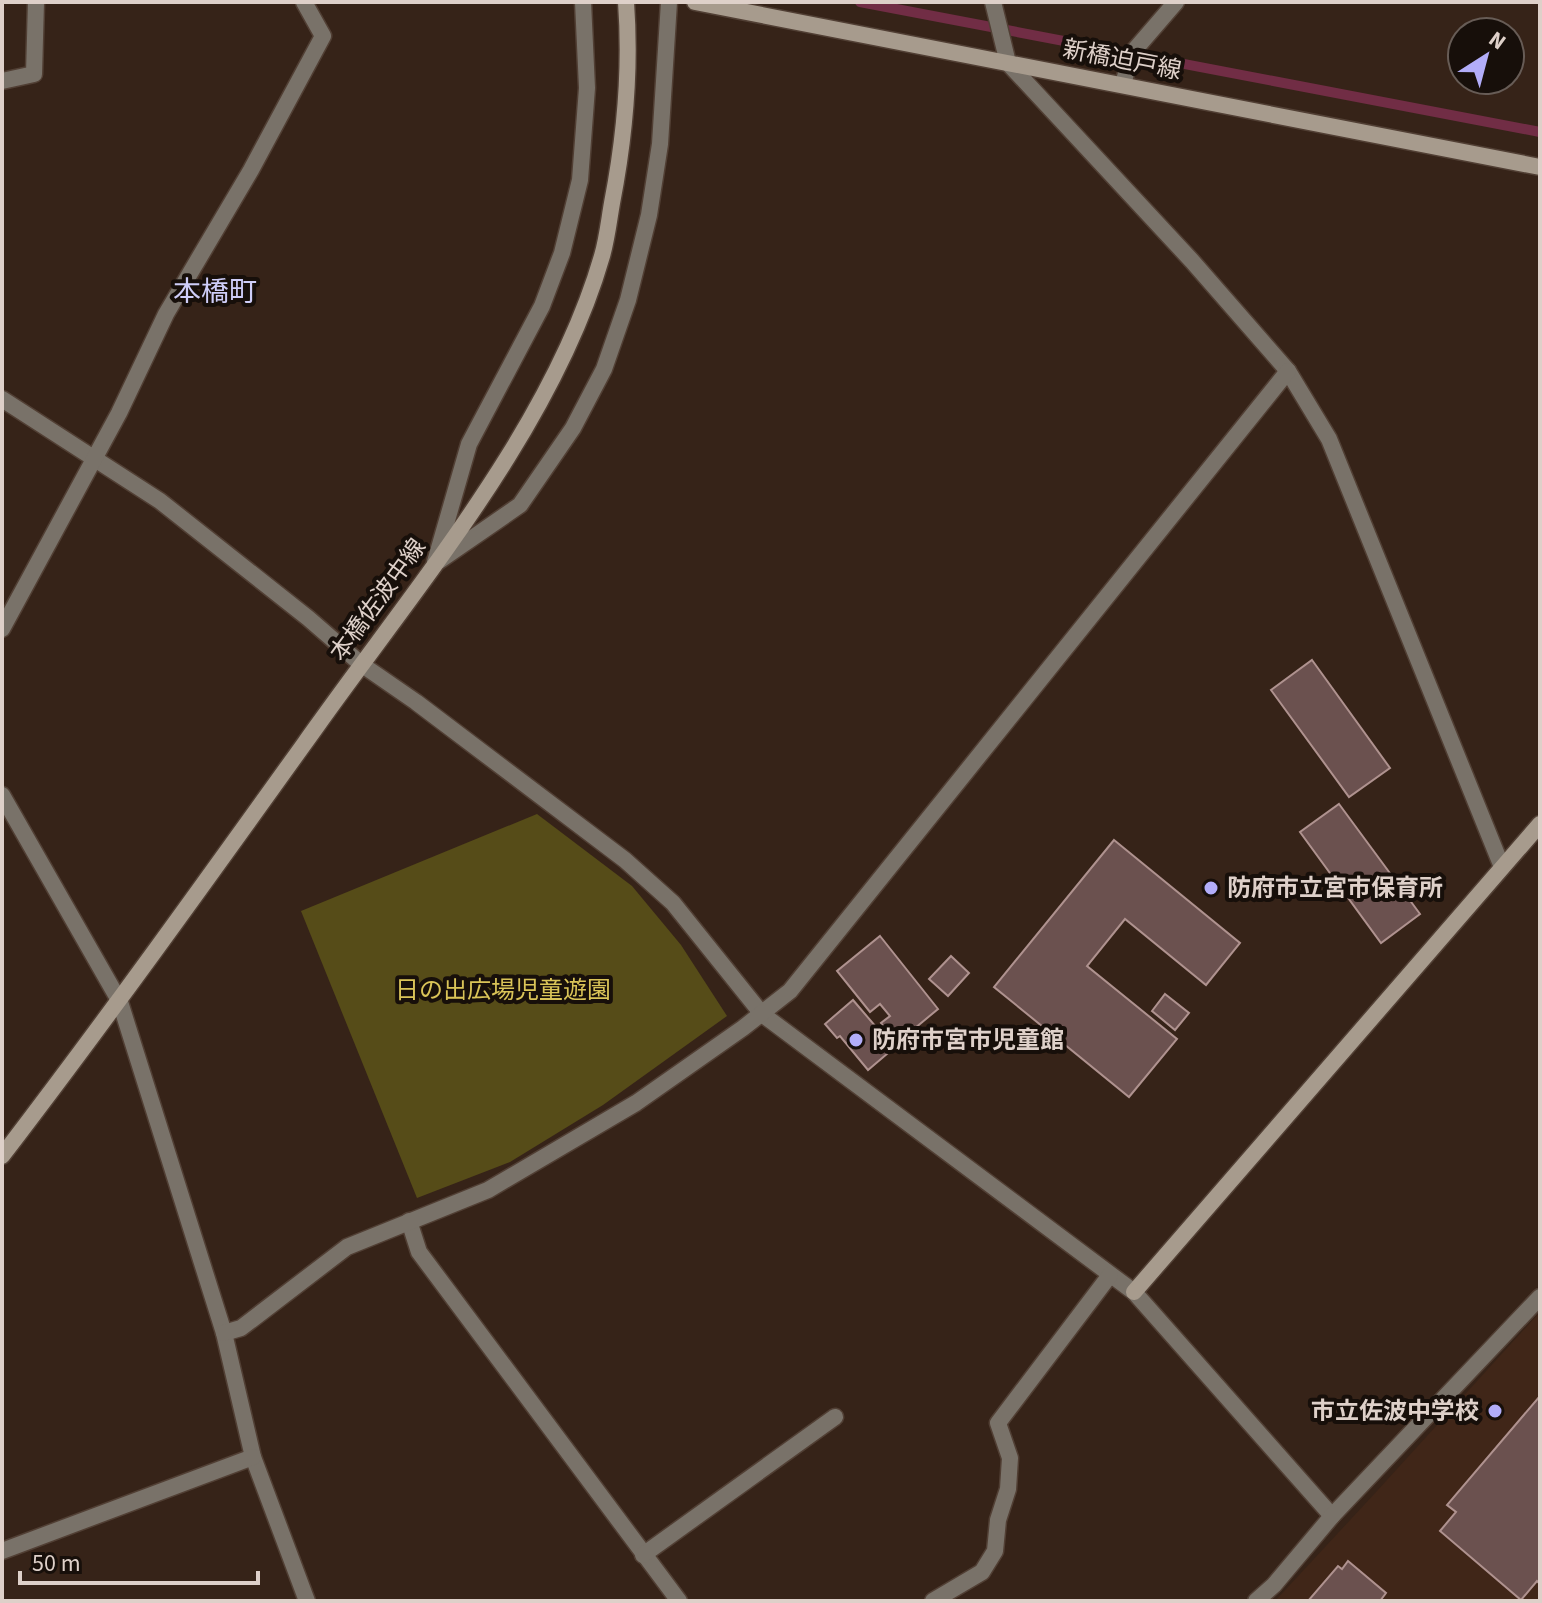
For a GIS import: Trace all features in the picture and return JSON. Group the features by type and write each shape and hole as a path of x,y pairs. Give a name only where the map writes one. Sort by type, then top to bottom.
{"street":[{"path":"2,81 34,74 36,2"},
{"path":"2,629 119,413 166,314 251,170 323,36 304,2"},
{"path":"434,564 469,444 542,306 562,253 580,180 587,88 583,2"},
{"name":"本橋佐波中線","path":"2,1156 120,1002 434,564 511,452 551,381 580,317 602,255 620,163 628,90 626,2"},
{"path":"434,564 520,505 573,428 604,369 628,300 649,215 660,144 669,2"},
{"name":"新橋迫戸線","path":"695,2 1540,167"},
{"path":"993,2 1008,63 1192,261 1288,371 1329,439 1502,867"},
{"path":"1123,84 1132,53 1176,2"},
{"path":"224,1333 241,1328 347,1247 488,1190 534,1165 636,1103 790,991 1288,371"},
{"path":"2,399 160,501 361,664 625,860 673,903 762,1014 1134,1292 1332,1516"},
{"path":"2,795 120,1002 224,1333 253,1457 307,1601"},
{"path":"1134,1292 1540,824"},
{"path":"409,1221 419,1252 679,1601"},
{"path":"933,1601 982,1572 995,1551 998,1520 1008,1489 1010,1458 998,1423 1110,1275"},
{"path":"1256,1601 1274,1585 1332,1516 1540,1297"},
{"path":"643,1555 835,1417"},
{"path":"2,1551 253,1457"}],"shaded area":[{"name":"市立佐波中学校","path":"1540,1312 1540,1601 1275,1601 1377,1491"}],"green space":[{"name":"日の出広場児童遊園","path":"537,814 632,886 681,945 727,1016 603,1105 510,1162 417,1198 301,911"}],"building":[{"path":"1312,660 1390,768 1349,797 1271,690"},
{"path":"1339,804 1420,914 1381,943 1300,832"},
{"path":"1114,840 1240,943 1206,985 1125,919 1087,966 1177,1039 1129,1097 994,987"},
{"path":"880,936 938,1009 897,1043 881,1023 890,1016 880,1004 870,1012 837,971"},
{"path":"951,956 969,973 948,996 929,979"},
{"path":"1165,994 1189,1013 1175,1030 1152,1011"},
{"path":"853,1000 894,1048 868,1070 840,1036 837,1038 825,1024"},
{"path":"1540,1396 1540,1584 1537,1581 1521,1600 1440,1531 1456,1512 1447,1505"},
{"path":"1348,1561 1386,1593 1380,1601 1308,1601 1338,1566 1342,1569"}],"waterway":[{"path":"860,2 1540,132"}],"place":[{"name":"防府市立宮市保育所","path":"1211,888"},
{"name":"防府市宮市児童館","path":"856,1040"},
{"name":"市立佐波中学校","path":"1495,1411"}],"district":[{"name":"本橋町","path":"215,292"}]}
